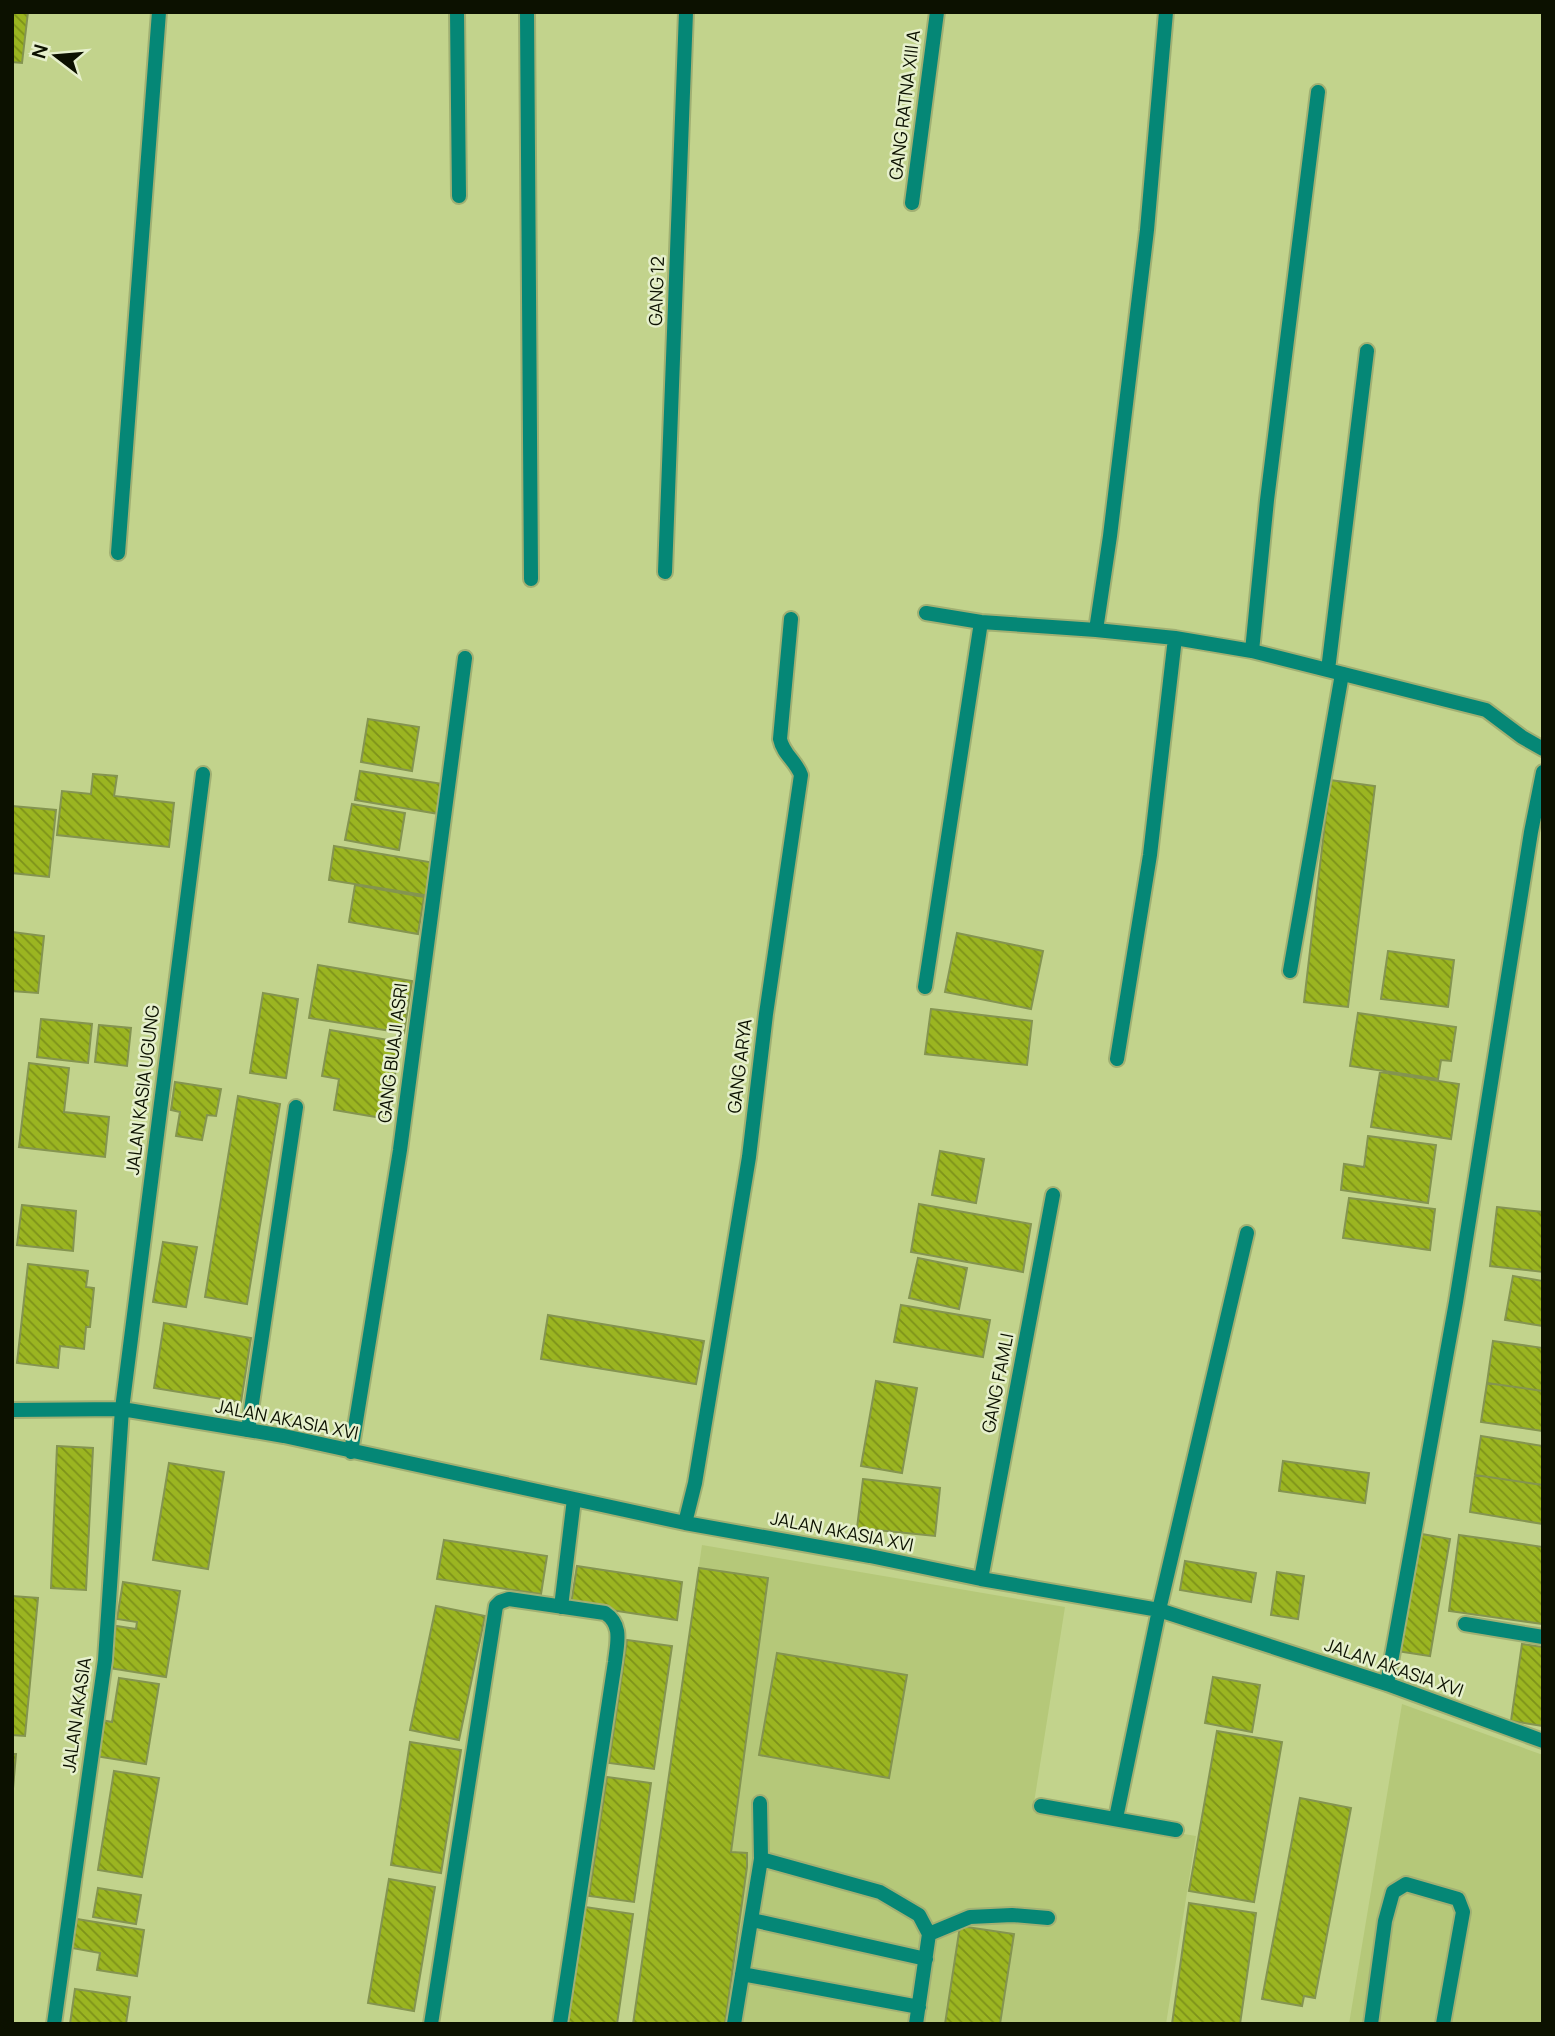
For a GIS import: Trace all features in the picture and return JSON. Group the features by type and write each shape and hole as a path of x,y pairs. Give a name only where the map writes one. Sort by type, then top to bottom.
{"street":[{"path":"118,553 159,12"},
{"path":"457,12 458,196"},
{"path":"527,12 531,579"},
{"name":"GANG 12","path":"665,572 686,12"},
{"name":"GANG RATNA XIII A","path":"912,203 937,12"},
{"path":"1096,630 1146,243 1166,12"},
{"path":"1252,651 1269,487 1318,92"},
{"path":"1290,971 1335,672 1367,351"},
{"path":"926,613 981,622 1175,638 1252,651 1486,710 1543,749"},
{"name":"GANG ARYA","path":"685,1522 695,1483 749,1157 766,1014 802,775 797,765 782,749 780,739 790,619"},
{"path":"925,987 981,622"},
{"path":"1117,1059 1150,855 1175,638"},
{"name":"GANG BUAJI ASRI","path":"351,1451 400,1150 465,658"},
{"path":"1387,1684 1456,1301 1543,772"},
{"name":"JALAN KASIA UGUNG","path":"122,1409 203,775"},
{"path":"248,1430 296,1107"},
{"name":"GANG FAMLI","path":"981,1579 1053,1195"},
{"path":"1116,1818 1159,1610 1247,1233"},
{"name":"JALAN AKASIA XVI","path":"12,1410 122,1409 284,1436 685,1522 1159,1610 1387,1684 1543,1741"},
{"name":"JALAN AKASIA","path":"54,2024 105,1660 122,1409"},
{"path":"561,1607 574,1499"},
{"path":"431,2024 496,1606 509,1599 605,1613 614,1619 617,1628 613,1675 560,2024"},
{"path":"1465,1624 1543,1637"},
{"path":"734,2024 761,1859 760,1802"},
{"path":"1041,1806 1177,1830"},
{"path":"761,1859 880,1892 919,1915 929,1934 916,2024"},
{"path":"1371,2024 1385,1921 1393,1892 1406,1884 1458,1899 1463,1912 1443,2024"},
{"path":"929,1934 970,1917 1012,1915 1048,1918"},
{"path":"752,1920 926,1959"},
{"path":"742,1974 919,2007"}],"shaded area":[{"path":"702,1545 1065,1607 1033,1809 1196,1836 1166,2024 633,2024"},
{"path":"1402,1704 1543,1755 1543,2024 1349,2024"}],"building":[{"path":"12,12 28,12 22,63 12,62"},
{"path":"368,719 419,727 412,771 361,762"},
{"path":"360,771 443,784 439,814 355,800"},
{"path":"93,774 117,776 114,796 174,803 169,847 57,835 62,791 91,794"},
{"path":"1330,780 1375,786 1348,1007 1304,1002"},
{"path":"352,804 405,813 399,850 345,840"},
{"path":"12,806 56,810 49,877 12,873"},
{"path":"334,846 435,863 430,896 329,880"},
{"path":"355,885 424,897 418,934 349,922"},
{"path":"12,932 44,936 38,993 12,991"},
{"path":"957,933 1043,951 1031,1009 945,992"},
{"path":"1388,951 1454,960 1448,1007 1381,999"},
{"path":"318,965 412,981 404,1033 309,1018"},
{"path":"263,993 298,999 286,1078 250,1073"},
{"path":"931,1009 1032,1021 1027,1065 925,1054"},
{"path":"1358,1013 1456,1027 1451,1061 1441,1060 1438,1079 1350,1066"},
{"path":"41,1019 92,1024 88,1063 37,1057"},
{"path":"99,1025 131,1028 127,1066 95,1062"},
{"path":"330,1030 400,1042 388,1119 334,1110 339,1079 322,1076"},
{"path":"29,1063 69,1068 64,1112 109,1117 105,1157 19,1147"},
{"path":"1380,1072 1459,1084 1451,1139 1371,1127"},
{"path":"175,1082 221,1089 216,1116 207,1115 202,1140 176,1136 180,1112 171,1110"},
{"path":"238,1096 280,1104 247,1304 205,1297"},
{"path":"1368,1136 1436,1145 1428,1203 1341,1190 1344,1164 1364,1167"},
{"path":"940,1151 984,1159 976,1203 932,1195"},
{"path":"1349,1198 1435,1209 1430,1250 1343,1238"},
{"path":"919,1204 1031,1224 1023,1272 911,1252"},
{"path":"22,1205 76,1211 73,1251 17,1245"},
{"path":"1497,1207 1543,1212 1543,1272 1490,1266"},
{"path":"163,1242 197,1247 186,1307 153,1302"},
{"path":"918,1258 967,1268 959,1309 909,1298"},
{"path":"28,1264 88,1271 86,1287 94,1288 90,1327 86,1327 84,1349 60,1346 58,1368 17,1363"},
{"path":"1513,1276 1543,1281 1543,1326 1505,1320"},
{"path":"901,1305 990,1320 983,1357 894,1342"},
{"path":"548,1315 704,1341 696,1384 541,1359"},
{"path":"164,1323 251,1338 241,1402 154,1388"},
{"path":"1493,1341 1543,1348 1543,1391 1487,1383"},
{"path":"876,1381 917,1388 902,1473 861,1466"},
{"path":"1487,1383 1543,1391 1543,1431 1481,1422"},
{"path":"1481,1436 1543,1446 1543,1485 1475,1475"},
{"path":"57,1446 93,1448 86,1590 51,1588"},
{"path":"1283,1461 1369,1473 1365,1503 1279,1491"},
{"path":"169,1463 224,1472 208,1569 153,1560"},
{"path":"1475,1475 1543,1485 1543,1524 1470,1512"},
{"path":"863,1479 940,1488 935,1536 857,1528"},
{"path":"1411,1532 1450,1539 1430,1656 1390,1650"},
{"path":"1459,1535 1543,1547 1543,1624 1449,1611"},
{"path":"444,1540 547,1556 541,1594 437,1579"},
{"path":"1185,1561 1256,1573 1251,1602 1180,1590"},
{"path":"577,1566 682,1582 677,1620 571,1604"},
{"path":"699,1568 768,1578 731,1852 747,1853 747,1867 725,2024 633,2024"},
{"path":"1277,1572 1304,1576 1298,1619 1271,1615"},
{"path":"123,1582 180,1591 166,1677 109,1668 116,1626 136,1629 137,1622 117,1619"},
{"path":"12,1596 38,1598 25,1736 12,1735"},
{"path":"436,1606 485,1616 459,1740 410,1730"},
{"path":"627,1640 672,1646 654,1769 609,1763"},
{"path":"1522,1644 1543,1647 1543,1726 1511,1721"},
{"path":"777,1653 907,1675 889,1778 759,1755"},
{"path":"1213,1677 1260,1685 1252,1732 1205,1723"},
{"path":"119,1678 159,1684 146,1764 95,1756 101,1720 112,1722"},
{"path":"1217,1731 1282,1742 1254,1902 1189,1891"},
{"path":"410,1742 461,1750 441,1873 391,1865"},
{"path":"12,1754 16,1754 12,1800"},
{"path":"114,1771 159,1778 142,1877 98,1870"},
{"path":"607,1777 651,1783 634,1902 589,1896"},
{"path":"1300,1798 1351,1808 1315,1998 1304,1996 1302,2006 1262,1999"},
{"path":"389,1879 435,1887 414,2011 368,2003"},
{"path":"98,1888 141,1895 136,1924 93,1917"},
{"path":"1189,1903 1256,1913 1240,2024 1172,2024"},
{"path":"585,1907 633,1914 617,2024 568,2024"},
{"path":"77,1919 144,1930 137,1976 97,1970 100,1953 72,1948"},
{"path":"960,1926 1014,1934 1000,2024 945,2024"},
{"path":"75,1989 130,1997 126,2024 70,2024"}]}
